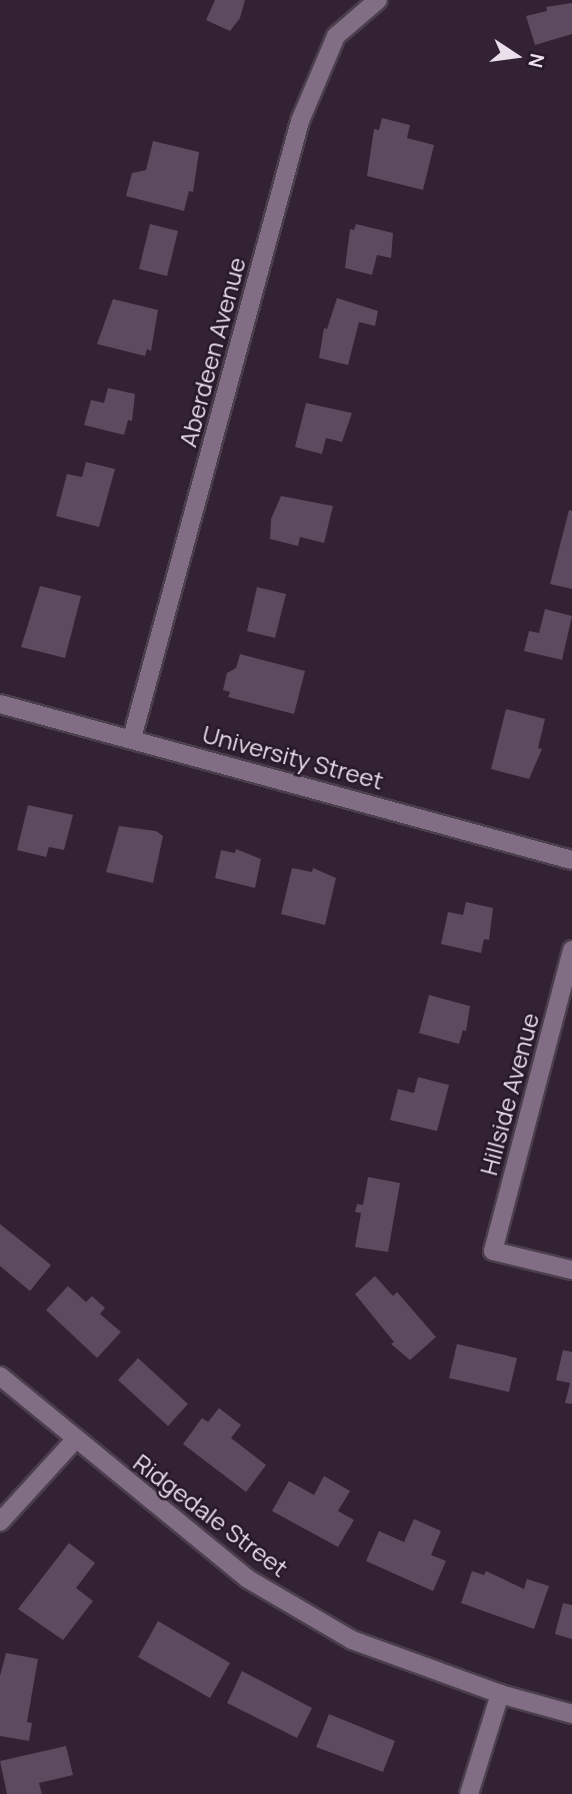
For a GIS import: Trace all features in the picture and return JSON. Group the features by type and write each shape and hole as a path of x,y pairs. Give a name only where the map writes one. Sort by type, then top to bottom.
{"street":[{"name":"Aberdeen Avenue","path":"132,738 300,121 336,36 378,0"},
{"name":"University Street","path":"0,704 572,860"},
{"name":"Hillside Avenue","path":"572,950 493,1251 572,1270"},
{"name":"Ridgedale Street","path":"0,1376 248,1579 352,1640 500,1694 572,1714"},
{"path":"0,1522 75,1440"},
{"path":"469,1794 500,1694"}],"building":[{"path":"215,0 245,0 240,18 230,31 206,20"},
{"path":"572,3 572,34 535,45 526,16 547,11 546,7"},
{"path":"382,118 410,125 407,138 434,145 423,190 367,176 374,129 379,130"},
{"path":"153,141 199,152 193,192 189,191 184,211 126,196 132,173 146,170"},
{"path":"150,224 178,231 167,276 139,269"},
{"path":"356,224 393,233 391,258 377,255 372,275 345,268 350,229 354,230"},
{"path":"337,298 378,311 375,326 359,322 348,365 319,358 324,328 327,329"},
{"path":"113,299 158,310 151,351 147,349 145,356 97,344"},
{"path":"108,388 135,394 132,421 128,420 124,435 84,425 91,400 104,403"},
{"path":"306,403 352,413 342,442 326,438 322,454 295,447"},
{"path":"86,462 115,469 99,527 56,516 67,474 82,477"},
{"path":"281,496 333,506 324,543 300,537 298,546 270,539 271,519"},
{"path":"569,510 572,511 572,589 550,584"},
{"path":"40,586 81,596 65,658 21,647"},
{"path":"257,587 286,594 275,638 247,631"},
{"path":"545,609 572,616 562,660 524,651 529,631 539,633"},
{"path":"240,654 305,671 294,714 228,697 230,692 223,690 227,673 236,668"},
{"path":"506,709 545,719 538,748 542,749 529,779 491,769"},
{"path":"28,805 73,815 64,850 49,847 46,857 17,850"},
{"path":"119,826 156,831 163,836 153,883 106,872"},
{"path":"236,849 261,859 255,888 215,878 221,850 235,853"},
{"path":"292,868 312,872 313,868 336,878 325,925 281,914"},
{"path":"466,902 493,908 489,940 484,939 481,953 441,944 448,912 463,915"},
{"path":"429,995 470,1006 466,1031 463,1030 459,1044 419,1033"},
{"path":"418,1077 449,1085 437,1131 390,1120 398,1089 414,1093"},
{"path":"368,1177 400,1183 388,1252 355,1247 361,1213 355,1212 357,1204 363,1205"},
{"path":"0,1224 51,1265 30,1291 0,1266"},
{"path":"375,1276 393,1296 397,1292 436,1337 410,1360 391,1344 394,1342 355,1294"},
{"path":"68,1286 86,1302 92,1296 105,1308 100,1314 121,1332 97,1358 46,1310"},
{"path":"457,1344 517,1358 509,1392 449,1378"},
{"path":"563,1350 572,1352 572,1404 565,1403 570,1383 556,1380"},
{"path":"138,1358 188,1404 168,1426 118,1380"},
{"path":"219,1408 241,1425 231,1438 266,1465 246,1492 183,1444 202,1418 208,1422"},
{"path":"324,1476 350,1491 338,1511 354,1520 338,1547 272,1511 289,1481 314,1495"},
{"path":"414,1519 441,1531 431,1555 446,1561 433,1591 366,1561 379,1531 404,1542"},
{"path":"69,1543 95,1563 76,1588 93,1601 63,1640 18,1609"},
{"path":"472,1571 484,1575 486,1571 524,1589 527,1579 549,1586 534,1629 461,1603"},
{"path":"563,1603 572,1605 572,1639 555,1634"},
{"path":"158,1621 230,1663 210,1698 138,1657"},
{"path":"6,1653 38,1659 27,1722 32,1723 29,1741 0,1736 0,1676"},
{"path":"242,1671 312,1708 297,1738 227,1703"},
{"path":"329,1714 395,1741 383,1772 316,1747"},
{"path":"66,1746 73,1775 39,1783 42,1794 7,1794 0,1761"}]}
